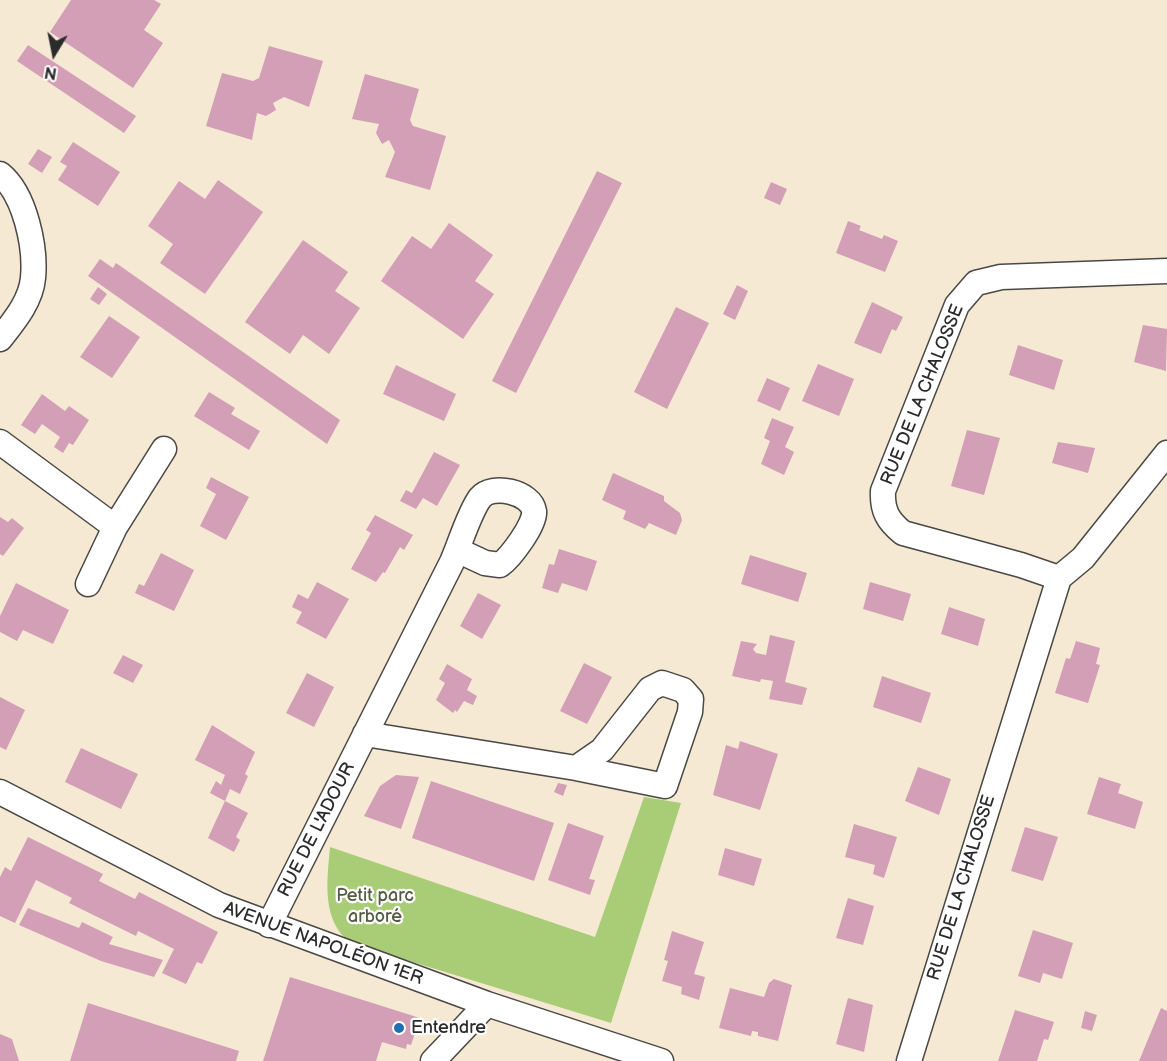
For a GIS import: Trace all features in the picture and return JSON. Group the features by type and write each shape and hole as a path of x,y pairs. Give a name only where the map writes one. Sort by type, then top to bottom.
{"street":[{"path":"0,174 8,181 30,227 33,279 21,312 0,339"},
{"name":"RUE DE LA CHALOSSE","path":"909,1061 1059,578 1022,565 903,533 889,521 882,504 883,491 957,305 976,283 1001,277 1167,271"},
{"path":"0,442 115,527"},
{"path":"88,584 115,527 164,449"},
{"path":"1059,578 1083,558 1167,453"},
{"name":"RUE DE L'ADOUR","path":"269,925 457,550"},
{"path":"365,734 576,768 665,786 690,712 691,699 683,690 663,683 650,689 602,750 576,768"},
{"name":"AVENUE NAPOLÉON 1ER","path":"0,792 219,906 487,1004 661,1061"},
{"path":"433,1061 487,1004"}],"green space":[{"name":"Petit parc arboré","path":"644,797 681,803 611,1023 351,943 341,934 330,912 327,887 330,847 595,937"}],"building":[{"path":"71,0 154,0 161,4 144,30 163,43 133,88 50,32"},
{"path":"28,45 136,116 124,133 17,61"},
{"path":"269,46 323,61 309,107 284,97 273,103 276,110 266,116 257,113 252,140 206,126 222,73 253,81 259,78"},
{"path":"365,74 419,89 410,120 413,126 446,136 430,190 385,177 395,152 389,140 382,144 376,133 379,124 352,119"},
{"path":"73,142 120,172 98,206 58,180 67,166 60,162"},
{"path":"38,149 52,157 42,173 28,164"},
{"path":"597,171 622,183 516,393 492,381"},
{"path":"218,180 263,212 205,294 160,263 173,244 148,226 179,181 205,199"},
{"path":"771,182 787,189 780,205 764,198"},
{"path":"848,221 861,226 859,230 882,239 884,235 898,241 885,272 836,253"},
{"path":"449,223 493,255 475,281 494,294 463,339 381,281 412,236 431,249"},
{"path":"303,240 348,272 335,291 360,308 329,354 303,335 290,354 245,322"},
{"path":"100,259 113,268 116,263 340,420 327,444 88,276"},
{"path":"737,285 748,291 735,320 723,314"},
{"path":"98,287 107,294 99,305 90,299"},
{"path":"872,302 903,317 896,331 892,329 881,354 854,343"},
{"path":"676,307 709,323 667,409 634,392"},
{"path":"109,316 140,337 112,378 80,357"},
{"path":"1143,325 1167,329 1166,371 1134,362"},
{"path":"1018,345 1063,360 1054,390 1009,375"},
{"path":"818,364 854,379 839,416 802,401"},
{"path":"396,365 456,394 444,421 383,394"},
{"path":"767,378 790,388 780,411 757,401"},
{"path":"209,392 235,408 231,414 260,431 249,450 194,416"},
{"path":"42,394 65,411 69,406 89,420 73,445 69,443 63,453 54,447 60,437 42,424 35,434 21,425"},
{"path":"772,418 794,427 785,447 794,452 784,475 761,464 770,441 764,438"},
{"path":"967,430 1000,438 984,495 951,486"},
{"path":"1058,442 1095,448 1088,473 1052,463"},
{"path":"434,452 460,465 437,506 423,498 416,509 400,501 406,490 412,493"},
{"path":"613,473 664,496 664,501 680,513 682,520 676,535 649,523 645,529 623,519 626,511 602,500"},
{"path":"211,477 249,497 226,540 200,526 216,494 206,488"},
{"path":"375,515 413,535 404,550 400,547 385,573 383,572 376,582 351,569 371,533 366,530"},
{"path":"0,517 8,522 12,518 24,528 3,556 0,554"},
{"path":"559,549 597,561 587,591 562,583 558,593 542,588 549,564 554,565"},
{"path":"161,553 194,570 174,611 135,593 139,584 144,586"},
{"path":"750,555 807,573 798,602 741,584"},
{"path":"317,582 349,599 326,639 296,623 302,612 292,607 298,594 308,599"},
{"path":"870,582 911,594 903,621 863,609"},
{"path":"16,583 69,610 53,644 23,630 17,641 0,632 0,616"},
{"path":"478,593 501,605 482,639 460,626"},
{"path":"949,607 985,619 978,646 941,634"},
{"path":"770,635 795,641 785,682 807,688 802,705 769,699 773,681 761,679 760,682 732,676 741,641 757,644 753,649 756,653 766,655"},
{"path":"1076,641 1100,648 1096,664 1100,665 1088,703 1055,693 1066,658 1070,659"},
{"path":"123,655 143,665 133,683 113,673"},
{"path":"584,663 612,677 587,724 560,711"},
{"path":"447,664 472,679 467,690 477,696 473,705 464,701 457,712 455,710 453,713 436,700 445,683 439,679"},
{"path":"307,673 334,687 314,727 286,713"},
{"path":"882,676 931,693 921,723 873,707"},
{"path":"0,697 25,710 6,750 0,747"},
{"path":"212,725 255,752 245,774 248,776 240,794 230,789 225,801 210,793 216,781 221,785 225,775 195,760"},
{"path":"740,741 778,754 760,810 713,795 726,745 738,749"},
{"path":"81,748 138,774 121,809 65,782"},
{"path":"918,767 951,779 939,815 905,801"},
{"path":"396,775 419,777 401,829 364,816 380,786"},
{"path":"1099,777 1121,784 1118,793 1143,802 1135,829 1087,814"},
{"path":"431,781 554,823 534,881 412,838"},
{"path":"558,783 567,785 563,796 554,792"},
{"path":"225,801 248,813 236,837 240,840 234,852 208,838"},
{"path":"568,823 604,836 589,879 595,880 590,895 548,880"},
{"path":"854,824 897,837 884,878 873,874 875,865 845,857"},
{"path":"1025,827 1058,837 1043,881 1011,871"},
{"path":"28,837 103,874 99,881 135,899 139,892 218,932 202,964 197,962 186,984 162,973 174,949 138,931 136,936 69,903 72,898 36,880 15,923 0,916 0,877 5,867 11,871"},
{"path":"725,848 762,859 754,886 718,875"},
{"path":"848,898 874,906 863,945 836,938"},
{"path":"28,908 79,928 82,922 113,937 109,944 163,960 154,977 101,961 19,925"},
{"path":"1033,930 1073,943 1062,979 1043,973 1040,983 1018,976"},
{"path":"672,931 704,942 694,974 705,977 699,1000 681,994 682,987 662,981 668,961 664,960"},
{"path":"290,977 420,1018 411,1045 407,1044 406,1049 382,1042 376,1061 263,1061"},
{"path":"774,979 792,985 778,1041 758,1036 758,1032 752,1031 751,1036 719,1028 730,988 764,997 769,983"},
{"path":"848,998 873,1005 864,1052 836,1044"},
{"path":"88,1003 239,1051 236,1061 70,1061"},
{"path":"1161,1008 1167,1011 1167,1061 1139,1061"},
{"path":"1015,1010 1054,1022 1048,1040 1044,1039 1037,1061 998,1061"},
{"path":"1085,1011 1097,1015 1092,1031 1081,1028"},
{"path":"0,1034 12,1039 19,1061 0,1061"}],"place":[{"name":"Entendre","path":"399,1028"}]}
